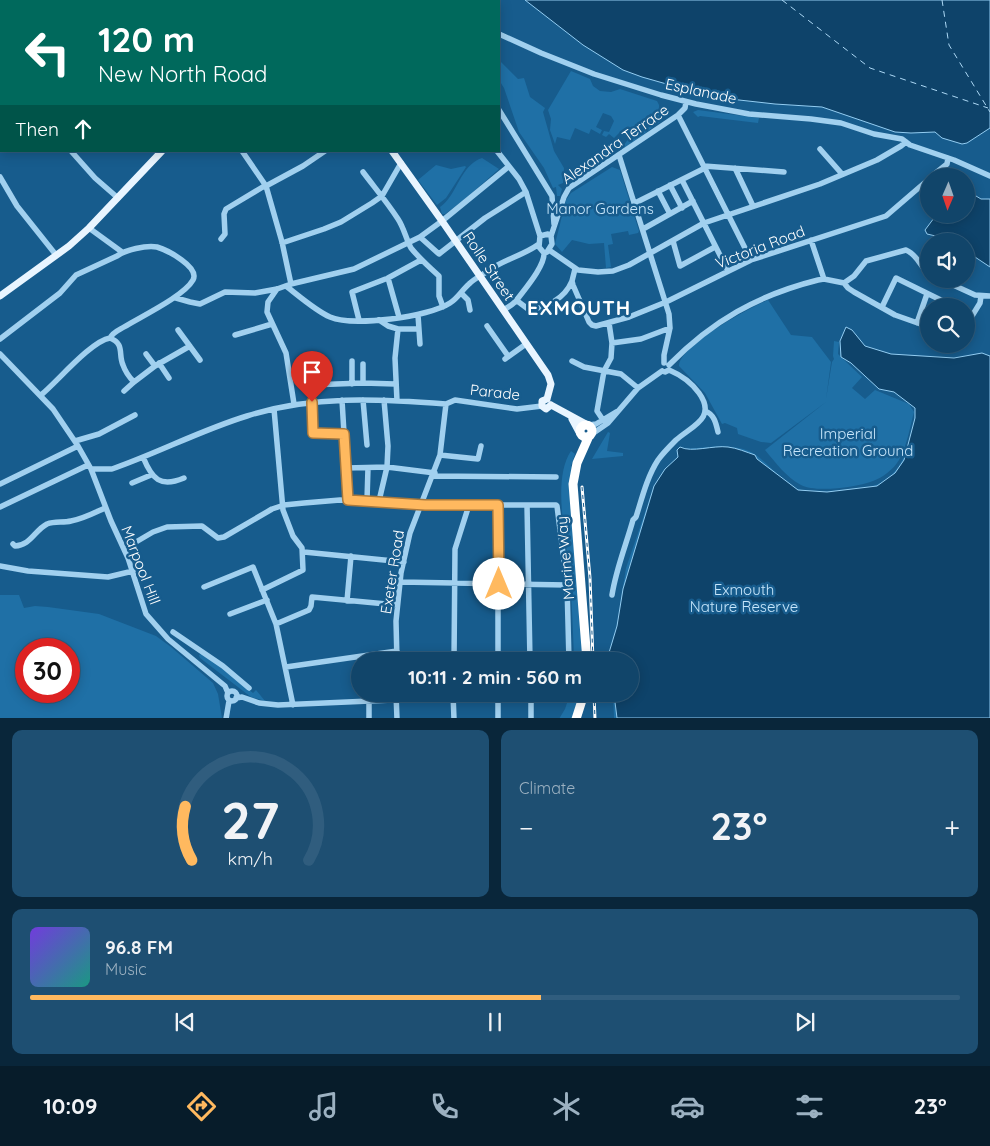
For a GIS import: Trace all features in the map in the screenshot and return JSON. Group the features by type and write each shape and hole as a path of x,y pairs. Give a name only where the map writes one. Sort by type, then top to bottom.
{"highway":[{"name":"Marine Way","path":"586,431 574,470 573,484 586,652"},
{"path":"576,718 581,702"}],"main road":[{"path":"0,296 90,228 161,152"},
{"name":"Rolle Street","path":"393,152 548,375 551,384 550,402"},
{"path":"542,406 543,400 550,402 569,415 586,431"}],"street":[{"name":"Esplanade","path":"500,34 594,74 686,102 749,114 811,118 841,123 874,134 902,139 910,145 948,158 990,176"},
{"name":"Alexandra Terrace","path":"551,236 564,197 569,188 678,115 685,108 686,102"},
{"path":"500,112 552,196 555,226"},
{"path":"678,115 751,260"},
{"path":"498,152 519,179 526,192 540,236 540,250 547,252 575,269 598,272 613,271 629,265 704,223 820,184 876,160 906,142"},
{"path":"820,149 842,174"},
{"path":"72,152 94,178 118,198"},
{"path":"243,152 266,185 282,243 289,285 329,317 379,320 418,315 443,307 452,302 470,283 480,276 539,244"},
{"path":"221,239 225,234 224,214 226,209 266,185 304,166 324,152"},
{"path":"612,595 620,558 654,466 677,439 699,423 705,411 703,400 693,384 667,366 664,355 670,328 666,302 618,155"},
{"path":"942,168 947,164 948,158"},
{"path":"282,243 341,222 382,196 400,163"},
{"path":"176,298 200,304 225,292 255,293 354,269 420,237 508,167"},
{"path":"635,203 704,167 784,172"},
{"path":"734,168 753,206"},
{"path":"363,172 400,221 409,243 421,260 439,276 439,296 443,307"},
{"path":"0,177 18,206 56,255"},
{"path":"682,180 728,271"},
{"path":"670,185 682,208"},
{"name":"Victoria Road","path":"572,281 582,308 592,326 596,326 666,302 751,260 886,216 920,187"},
{"path":"658,191 670,214"},
{"path":"420,237 439,254 485,218 526,192"},
{"path":"643,229 693,201"},
{"path":"90,228 122,252"},
{"path":"503,310 516,300 535,274 552,244 551,236 548,234 540,236"},
{"path":"812,240 824,279"},
{"path":"673,241 680,266 716,247"},
{"path":"0,339 60,293 76,275 122,252 155,247 174,254 193,270 194,278 176,298 122,328 110,338 104,339 72,364 41,395"},
{"path":"844,283 854,276 866,261 906,250 915,255 920,264"},
{"path":"359,320 352,292 388,278 421,260"},
{"path":"516,300 528,309 548,306 566,291 572,281 575,269"},
{"path":"388,278 399,317"},
{"path":"882,308 896,278 936,298"},
{"path":"586,431 608,423 638,388 662,371 660,367 667,366 710,328 739,309 765,297 824,279 844,283 848,288 882,308 920,324"},
{"path":"958,288 970,294 990,296"},
{"path":"276,289 269,300 267,312 286,353 294,404"},
{"path":"461,293 468,300 470,310"},
{"path":"917,323 927,294"},
{"path":"975,311 980,303 981,296"},
{"path":"418,315 420,344"},
{"path":"379,320 388,326 398,329 419,329"},
{"path":"603,420 597,411 604,371 611,358 612,343 609,322"},
{"path":"235,336 272,324"},
{"path":"487,326 506,357 526,344"},
{"path":"612,343 641,339 670,328"},
{"path":"397,401 395,358 398,329"},
{"path":"178,330 200,360"},
{"path":"110,338 120,347 122,364 134,382"},
{"path":"124,391 157,364 190,346"},
{"name":"Marpool Hill","path":"0,354 41,395 60,419 90,467 105,508 133,571 146,614 168,639 225,686 228,693"},
{"path":"146,354 169,378"},
{"path":"352,361 352,384"},
{"path":"572,361 584,367 621,374 638,388"},
{"path":"325,364 325,385"},
{"path":"363,364 363,383"},
{"path":"344,434 313,433 310,385 395,384"},
{"path":"342,400 348,500"},
{"name":"Parade","path":"90,467 112,469 246,416 294,404 342,400 384,400 446,404 455,400 518,409 542,406"},
{"path":"363,400 367,445"},
{"path":"379,501 387,467 388,446 384,400"},
{"name":"Exeter Road","path":"397,651 400,582 410,533 440,455 446,404"},
{"path":"262,590 304,570 304,552 288,525 284,505 274,409"},
{"path":"705,411 713,416 718,432"},
{"path":"586,431 616,412"},
{"path":"0,484 135,415"},
{"path":"440,455 478,459 481,446"},
{"path":"143,458 151,475 162,481 170,482 184,478"},
{"path":"0,507 90,467"},
{"path":"346,468 387,467 434,474 556,476"},
{"path":"367,500 368,468"},
{"path":"132,483 151,475"},
{"path":"124,549 153,532 167,527 202,526 218,538 224,537 259,516 284,505 367,500 420,505 557,506 567,585 569,652"},
{"path":"454,652 455,549 469,505"},
{"path":"498,505 498,652"},
{"path":"527,505 530,652"},
{"path":"13,544 15,546 24,544 31,540 40,529 50,523 72,521 105,508"},
{"path":"304,552 404,562"},
{"path":"346,601 351,556"},
{"path":"0,566 28,571 108,577 133,571"},
{"path":"204,587 253,567 276,624 293,704"},
{"path":"400,582 567,585"},
{"path":"276,624 309,610 312,606 312,597 398,605"},
{"path":"230,614 240,614 267,600"},
{"path":"173,632 200,649 249,688"},
{"path":"192,659 200,649"},
{"path":"286,667 397,651"},
{"path":"230,701 227,697 228,693 234,692 236,698"},
{"path":"226,718 230,701 236,698 267,704 369,702 369,718"},
{"path":"396,702 397,718"},
{"path":"453,702 454,718"},
{"path":"498,702 498,718"},
{"path":"531,702 531,718"}],"green space":[{"path":"500,61 518,79 524,78 530,97 545,108 543,112 554,151 564,168 563,183 558,185 562,189 560,196 557,196 556,187 553,188 544,168 519,132 500,82"},
{"path":"571,71 590,79 593,86 600,91 611,92 620,89 657,101 660,122 622,150 620,144 624,145 629,138 619,133 614,138 609,134 606,137 602,135 604,131 609,132 614,121 611,116 603,113 596,127 602,130 600,134 591,129 589,134 575,128 570,140 557,137 555,144 550,130 551,119 548,110"},
{"path":"698,110 759,118 758,123 698,117 693,112"},
{"path":"482,158 499,169 464,200 445,214 442,214 440,207 451,196 469,167"},
{"path":"436,165 451,169 466,167 446,198 437,205 418,180"},
{"name":"Manor Gardens","path":"612,167 620,170 639,231 629,235 628,231 611,234 613,244 608,245 611,267 606,268 604,243 589,244 572,240 562,252 555,244 566,200 571,193"},
{"name":"Exmouth Nature Reserve","path":"768,300 791,335 812,337 831,362 826,399 834,359 834,341 839,342 838,354 840,356 840,341 846,327 852,330 865,346 891,354 954,358 982,353 990,356 990,718 614,718 613,702 639,702 639,652 609,652 617,626 626,568 654,486 665,469 677,458 677,450 680,447 685,449 733,447 749,451 760,458 793,487 805,491 818,492 859,489 876,485 886,480 901,463 910,442 915,408 894,392 879,389 851,363 842,358 862,377 852,388 865,399 875,390 909,404 914,412 902,455 891,470 880,478 847,487 816,489 801,485 791,478 765,450 826,402 771,443 761,442 738,434 737,428 725,423 722,424 705,393 679,366 682,357 703,338 746,311"},
{"path":"608,432 610,433 607,451 623,453 623,456 592,459"},
{"path":"571,451 575,454 571,466 584,652 574,652 570,581 561,492 565,463"},
{"path":"0,595 19,595 24,608 35,606 48,607 99,614 156,636 213,683 218,694 222,718 0,718"},
{"path":"203,653 253,693 256,690 265,701 251,697 200,658 199,655"},
{"path":"567,702 578,702 573,718 560,718"}],"shaded area":[{"path":"525,0 990,0 990,128 967,143 962,144 942,138 935,132 895,132 822,107 712,97 623,70 583,45"},
{"path":"975,195 981,199 990,199 990,267 975,257 975,233 926,233 925,230 930,223 975,223"},
{"name":"Exmouth Nature Reserve","path":"846,327 852,330 865,346 891,354 954,358 982,353 990,356 990,718 617,718 615,702 639,702 639,652 609,652 617,626 623,589 654,486 665,469 678,457 677,450 680,447 685,449 722,447 738,449 755,455 757,459 798,490 827,492 877,486 895,473 904,460 915,418 915,408 894,392 879,389 851,363 841,357 840,341"}],"ferry route":[{"path":"782,0 870,68 988,108"},
{"path":"942,0 949,45 990,112"}],"railway":[{"path":"582,487 590,578 593,652"},
{"path":"594,702 595,718"}],"district":[{"name":"EXMOUTH","path":"579,307"}],"route":[{"path":"312,402 312,432 314,434 344,434 348,500 425,505 498,505 499,584"}],"park label":[{"name":"Imperial Recreation Ground","path":"848,442"}]}
